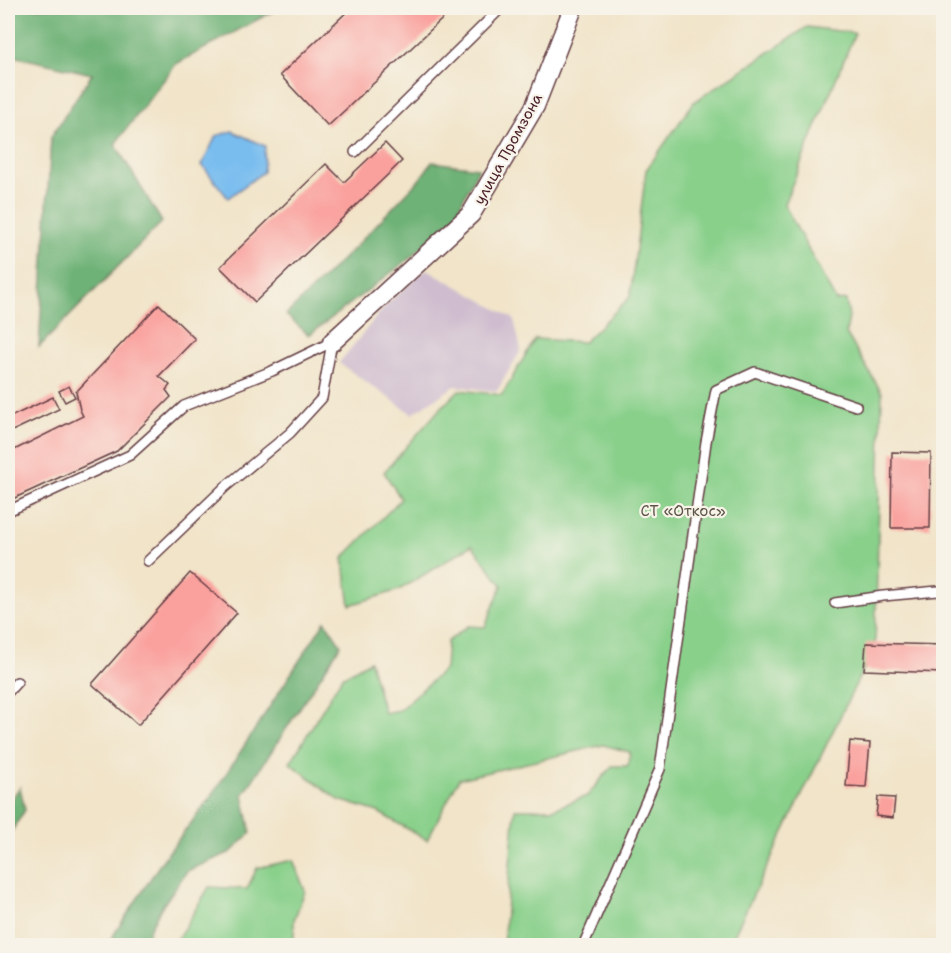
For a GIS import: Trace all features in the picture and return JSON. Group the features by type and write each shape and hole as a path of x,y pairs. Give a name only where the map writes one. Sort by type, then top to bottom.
{"street":[{"name":"улица Промзона","path":"332,342 471,214 535,106 573,8"}],"lane":[{"path":"355,152 501,8"},
{"path":"8,511 130,455 184,406 272,371 332,342"},
{"path":"148,561 225,487 291,434 322,398 332,342"},
{"path":"583,945 660,769 706,442 716,390 755,372 856,406"},
{"path":"836,603 942,590"},
{"path":"8,693 17,682"}],"shaded area":[{"path":"427,269 514,319 521,350 497,391 455,386 412,414 339,363 387,304"}],"green space":[{"path":"8,8 279,8 176,64 115,144 162,222 39,347 51,137 92,74 8,55"},
{"name":"СТ «Откос»","path":"807,27 855,33 784,204 836,301 846,300 849,317 846,333 882,393 875,645 729,945 503,945 515,809 553,809 587,796 612,766 628,766 630,752 603,745 459,779 427,840 378,812 339,800 290,763 342,677 370,661 384,713 399,710 445,669 447,642 468,626 485,627 502,585 472,545 399,590 350,605 343,558 401,499 384,472 459,390 502,395 535,339 584,342 630,297 646,170 694,102"},
{"path":"432,162 479,168 454,217 409,259 309,335 286,315 419,180"},
{"path":"325,621 341,645 243,795 251,833 231,852 187,871 161,908 144,945 107,945 162,861 213,794"},
{"path":"20,787 25,810 8,837 8,804"},
{"path":"293,860 305,891 294,920 294,945 174,945 209,887 247,889 257,868"}],"water":[{"path":"232,131 265,146 263,172 228,198 202,165 216,136"}],"building":[{"path":"351,8 454,8 328,126 280,75"},
{"path":"385,143 402,161 255,302 220,267 326,164 344,182"},
{"path":"159,304 195,339 159,376 170,385 166,390 171,397 117,451 8,501 8,453 83,416 76,392"},
{"path":"69,386 75,397 65,402 59,391"},
{"path":"53,397 59,409 8,433 8,418"},
{"path":"892,452 931,453 930,528 891,528"},
{"path":"190,573 237,613 138,725 92,684"},
{"path":"866,643 944,645 943,673 864,670"},
{"path":"850,741 870,743 866,787 846,786"},
{"path":"878,797 895,798 893,818 876,816"}]}
